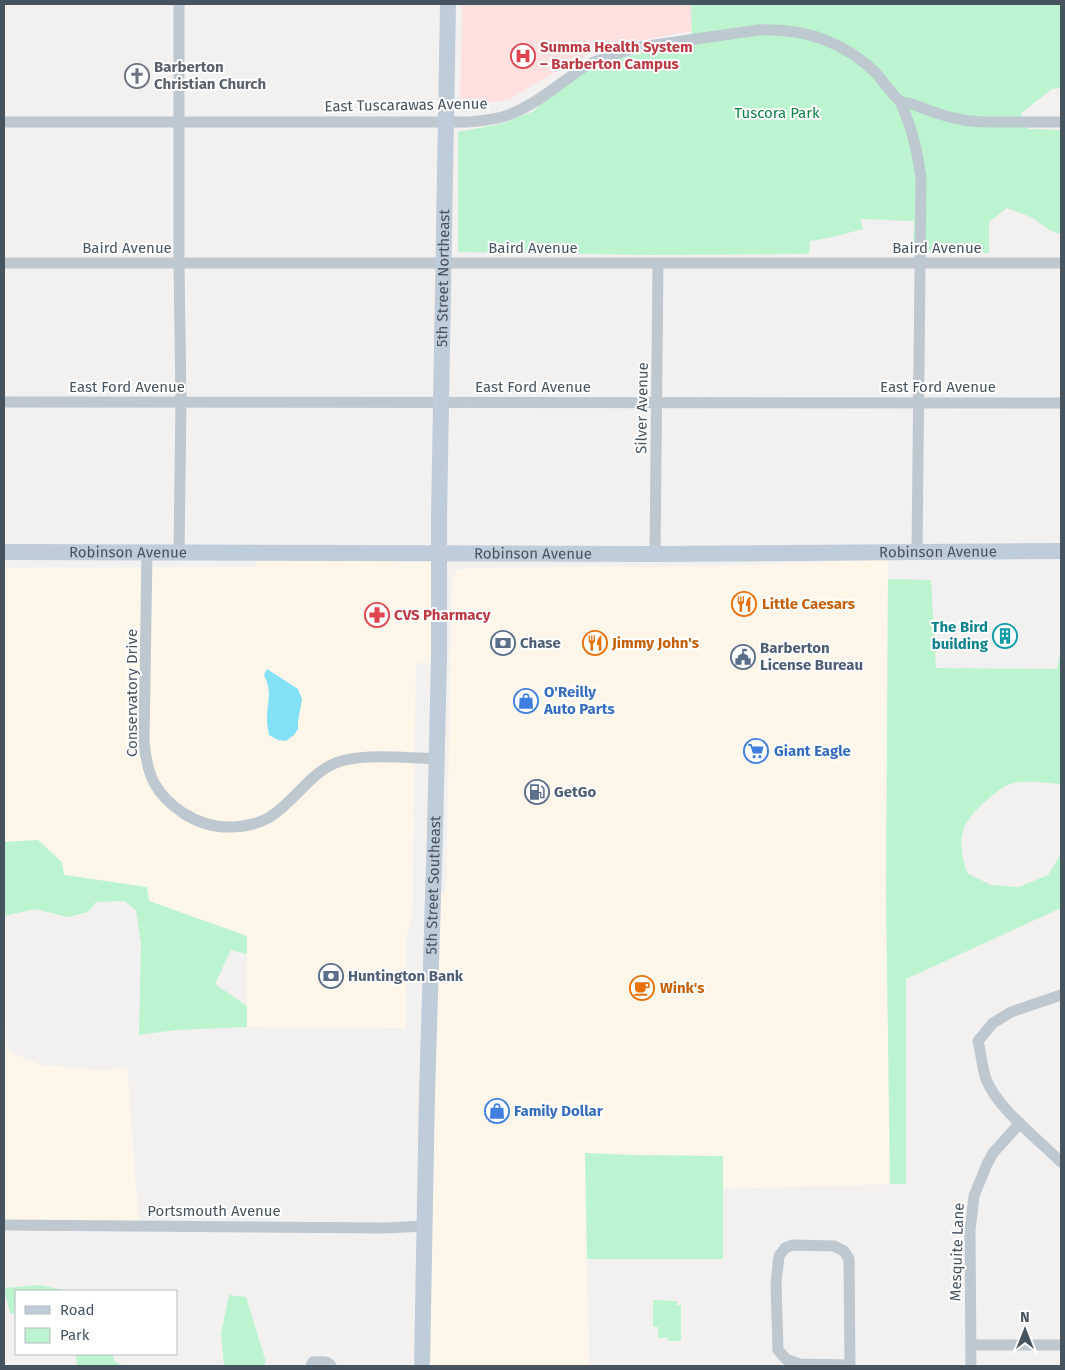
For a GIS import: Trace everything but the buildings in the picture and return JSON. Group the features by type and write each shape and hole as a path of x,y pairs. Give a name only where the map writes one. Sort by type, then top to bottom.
{"main road":[{"name":"5th Street Northeast","path":"439,553 448,4"},
{"name":"Robinson Avenue","path":"4,552 655,554 1061,551"},
{"name":"5th Street Southeast","path":"422,1366 439,553"}],"street":[{"path":"179,552 181,402 179,263 180,4"},
{"name":"East Tuscarawas Avenue","path":"4,122 468,122 488,120 502,117 529,106 584,67 625,51 675,42 767,30 793,31 834,43 851,53 873,71 900,101"},
{"path":"900,101 961,120 1061,122"},
{"path":"900,101 914,140 921,178 917,552"},
{"name":"Baird Avenue","path":"4,263 1061,263"},
{"name":"Silver Avenue","path":"655,554 658,263"},
{"name":"East Ford Avenue","path":"4,402 1061,403"},
{"name":"Conservatory Drive","path":"147,552 144,742 146,759 150,777 161,793 189,817 207,824 222,827 238,827 270,817 316,775 330,766 345,760 362,758 436,759"},
{"path":"1061,995 1011,1012 993,1023 978,1041 990,1088 1020,1123 1061,1162"},
{"name":"Mesquite Lane","path":"971,1366 970,1231 974,1196 993,1153 1020,1123"},
{"name":"Portsmouth Avenue","path":"4,1225 374,1228 425,1226"},
{"path":"793,1245 834,1246 844,1251 849,1259 850,1366 799,1364 786,1360 778,1350 776,1283 779,1256 785,1248 793,1245"},
{"path":"971,1345 1061,1345"},
{"path":"311,1366 313,1362 323,1361 331,1366"}],"shaded area":[{"name":"Summa Health System – Barberton Campus","path":"462,4 691,4 692,31 603,47 567,65 510,99 478,105 460,105"},
{"path":"256,552 439,553 438,664 416,663 412,920 406,937 406,1028 247,1027 247,936 149,901 147,887 64,875 38,840 4,842 4,568 257,567"},
{"path":"888,559 886,894 890,1184 723,1189 723,1157 585,1153 589,1366 422,1366 433,892 446,892 452,583 454,575 457,571 467,568 729,566"},
{"path":"4,1011 7,1046 12,1053 42,1065 106,1071 127,1066 139,1226 4,1225"}],"green space":[{"name":"Tuscora Park","path":"691,4 1061,4 1061,88 1052,89 1021,113 1029,129 1061,130 1061,234 1051,231 1031,217 1007,208 989,222 989,253 913,252 914,221 860,219 863,229 810,241 809,254 651,255 458,252 458,132 501,124 534,111 545,100 592,66 629,56 692,44"},
{"path":"888,579 931,580 936,668 1057,669 1061,647 1061,784 1019,782 1002,788 981,805 969,819 963,831 961,847 967,873 991,885 1019,887 1048,875 1061,854 1061,908 906,979 906,1184 890,1184 886,894"},
{"path":"38,840 62,862 64,875 147,887 149,901 247,936 247,954 231,950 215,984 247,1006 247,1027 176,1030 139,1035 141,943 136,910 124,901 96,902 88,912 68,917 35,909 4,916 4,842"},
{"path":"585,1153 723,1156 723,1259 587,1259"},
{"path":"40,1285 63,1290 15,1290 15,1314 10,1313 4,1288"},
{"path":"229,1295 246,1297 265,1359 265,1366 224,1366 221,1334"},
{"path":"653,1300 677,1301 677,1305 681,1305 681,1341 668,1341 668,1338 658,1338 658,1327 653,1327"},
{"path":"76,1355 112,1355 115,1362 126,1366 77,1366"}],"water":[{"path":"267,669 298,689 302,699 298,729 286,741 278,740 269,735 267,719 269,692 264,675"}],"place":[{"name":"Summa Health System – Barberton Campus","path":"523,56"},
{"name":"Barberton Christian Church","path":"137,76"},
{"name":"Little Caesars","path":"744,604"},
{"name":"CVS Pharmacy","path":"377,615"},
{"name":"The Bird building","path":"1005,636"},
{"name":"Chase","path":"503,643"},
{"name":"Jimmy John's","path":"595,643"},
{"name":"Barberton License Bureau","path":"743,657"},
{"name":"O'Reilly Auto Parts","path":"526,701"},
{"name":"Giant Eagle","path":"756,751"},
{"name":"GetGo","path":"537,792"},
{"name":"Huntington Bank","path":"331,976"},
{"name":"Wink's","path":"642,988"},
{"name":"Family Dollar","path":"497,1111"}]}
